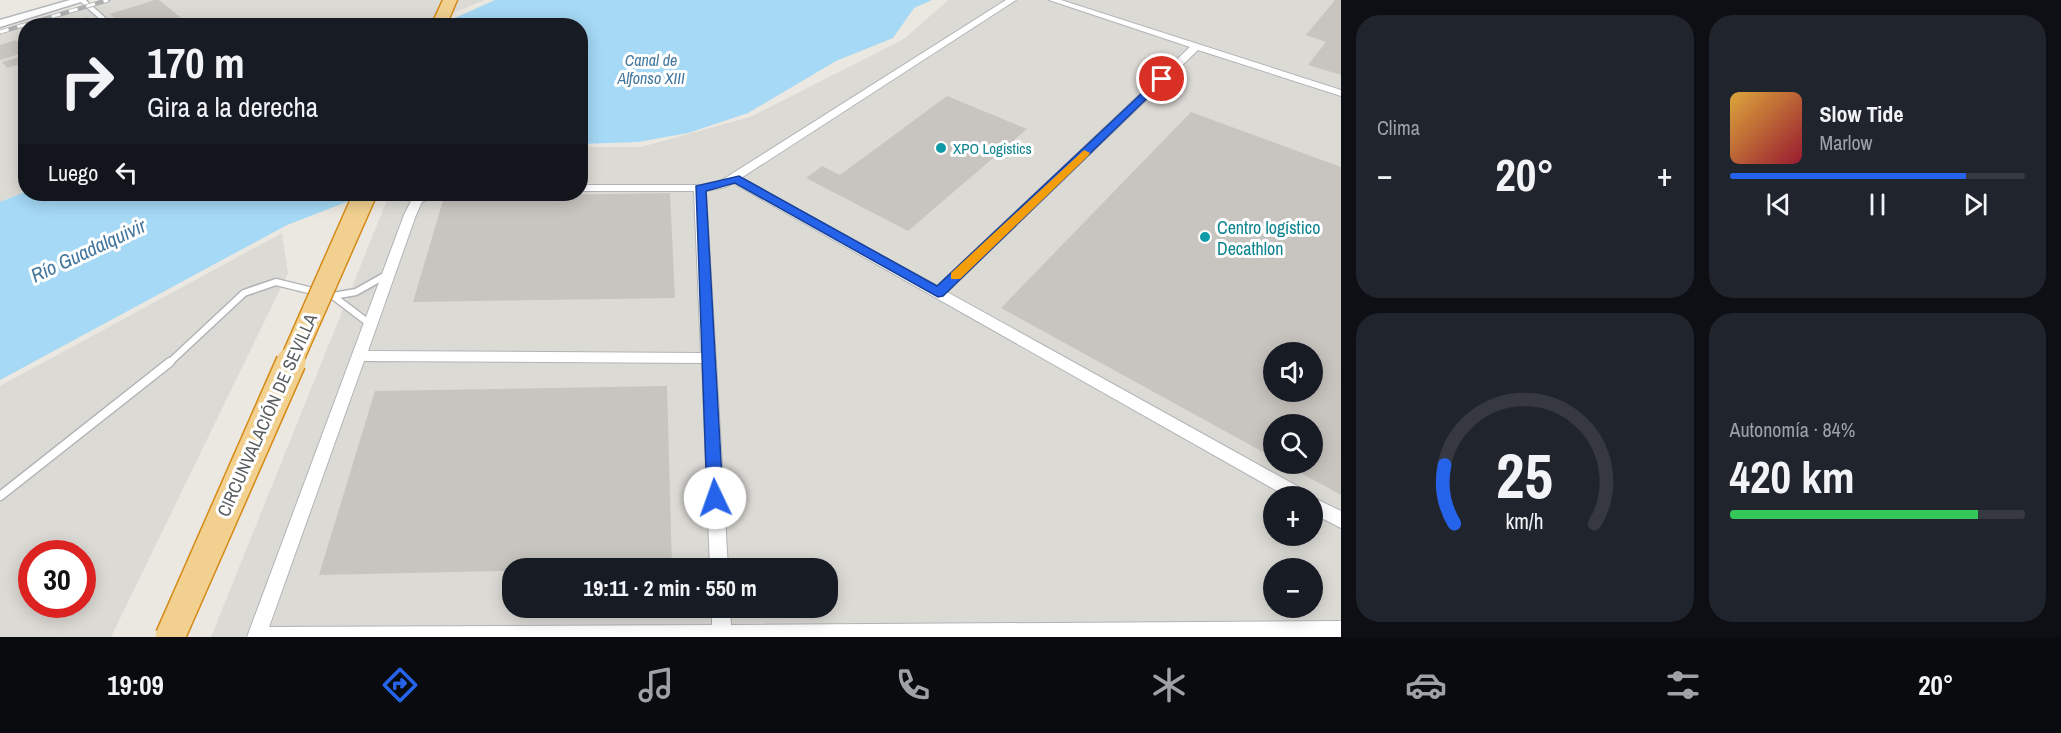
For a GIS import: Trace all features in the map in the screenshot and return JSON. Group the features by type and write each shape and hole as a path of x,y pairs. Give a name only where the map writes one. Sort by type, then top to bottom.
{"highway":[{"path":"442,18 450,0"},
{"name":"CIRCUNVALACIÓN DE SEVILLA","path":"170,637 361,201"}],"main road":[{"path":"0,16 58,0"},
{"path":"20,18 82,0"},
{"path":"0,24 18,19"}],"street":[{"path":"588,188 700,188 722,185 735,179 1012,0"},
{"path":"1053,0 1341,93"},
{"path":"938,293 1197,46"},
{"path":"735,179 1282,486"},
{"path":"700,188 718,558"},
{"path":"417,201 256,637 1088,635 1341,630"},
{"path":"359,356 707,358"},
{"path":"1323,510 1341,520"},
{"path":"721,618 722,636"}],"lane":[{"path":"82,0 102,18"},
{"path":"333,296 356,292 389,273"},
{"path":"0,496 164,368 244,293 276,282 333,296 351,307 370,324"}],"shaded area":[{"path":"104,0 485,0 440,18 42,18"},
{"path":"948,0 1341,0 1341,637 211,637 387,201 588,201 588,147 641,147 750,117 904,39"},
{"path":"18,25 18,195 0,202 0,30"},
{"path":"282,233 288,273 111,637 0,637 0,386"}],"water":[{"name":"Canal de Alfonso XIII","path":"495,0 932,0 914,8 893,38 836,61 748,113 688,133 638,142 588,144 588,18 455,18"},
{"name":"Río Guadalquivir","path":"18,195 18,201 349,201 287,225 0,380 0,202"}],"building":[{"path":"159,0 181,18 114,18 110,14"},
{"path":"1335,0 1341,0 1341,75 1308,65 1326,42 1306,35"},
{"path":"16,40 18,54 0,60 0,45"},
{"path":"18,57 18,65 7,68 2,62"},
{"name":"XPO Logistics","path":"947,96 1027,129 908,231 806,178 822,166 840,175"},
{"name":"Centro logístico Decathlon","path":"1191,112 1341,167 1341,495 1302,474 1323,474 1323,414 1263,414 1263,452 1001,308"},
{"path":"670,193 675,298 413,302 443,201 588,201 588,194"},
{"path":"667,386 672,558 502,558 502,571 319,575 375,391"}],"railway":[{"path":"47,18 108,0"},
{"path":"0,32 18,27"}],"slow traffic":[{"path":"955,276 1084,153"}],"place":[{"name":"XPO Logistics","path":"941,148"},
{"name":"Centro logístico Decathlon","path":"1205,237"}],"route":[{"path":"715,498 700,188 722,185 735,179 938,293 1162,79"}]}
